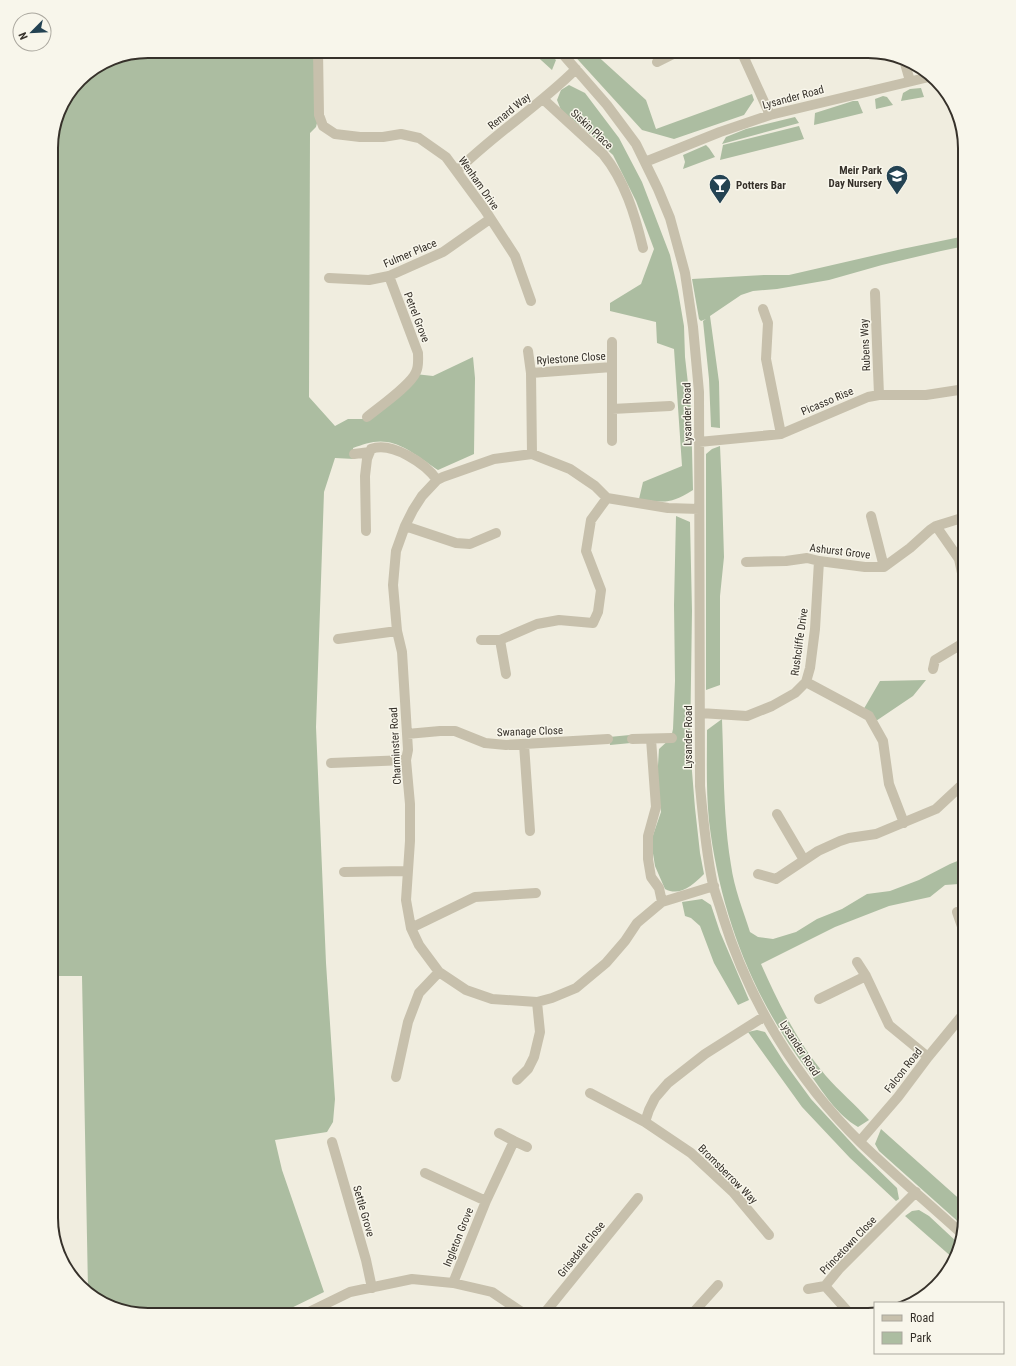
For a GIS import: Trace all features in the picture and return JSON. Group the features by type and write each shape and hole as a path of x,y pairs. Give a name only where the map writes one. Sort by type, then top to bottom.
{"street":[{"name":"Wenham Drive","path":"318,58 319,115 323,126 334,134 360,137 383,137 401,134 419,138 446,157 485,210 515,256 531,302"},
{"name":"Lysander Road","path":"566,58 607,105 636,144 658,189 670,218 684,273 693,327 699,385 700,786 707,850 714,886 735,954 749,986 765,1016 800,1072 827,1105 860,1141 957,1229"},
{"path":"657,62 665,58"},
{"path":"744,58 770,115"},
{"path":"906,66 910,81"},
{"name":"Renard Way","path":"457,171 473,155 542,99 576,69"},
{"name":"Lysander Road","path":"645,162 720,132 770,115 924,78"},
{"name":"Siskin Place","path":"542,99 603,154 610,163 630,202 643,248"},
{"name":"Fulmer Place","path":"329,278 369,280 389,276 443,252 490,219"},
{"name":"Petrel Grove","path":"367,416 410,382 416,372 418,362 418,353 389,276"},
{"name":"Rubens Way","path":"875,293 879,395"},
{"path":"763,309 768,323 766,359 781,434"},
{"name":"Rylestone Close","path":"612,342 612,441"},
{"name":"Rylestone Close","path":"528,351 531,373 532,454"},
{"name":"Rylestone Close","path":"531,373 612,367"},
{"name":"Picasso Rise","path":"699,442 781,434 868,397 879,395 926,395 958,390"},
{"path":"612,409 670,406"},
{"path":"366,531 367,459 371,449 378,446 386,447 402,453 431,471 437,480"},
{"path":"354,454 370,452"},
{"name":"Charminster Road","path":"607,498 596,486 570,469 532,454 494,459 476,464 437,480 422,496 405,526 396,551 393,585 397,631 402,652 408,750 406,760 410,804 410,840 406,900 411,928 419,945 439,972 466,990 492,999 537,1002 552,998 576,988 606,963 625,941 637,923 662,902 714,886"},
{"path":"481,640 500,640 538,624 560,620 594,623 598,612 601,590 586,551 591,520 607,498 668,508 700,509"},
{"path":"871,516 884,567 936,526 958,519"},
{"path":"405,526 456,543 470,544 496,533"},
{"path":"936,526 958,558"},
{"name":"Ashurst Grove","path":"746,562 786,561 807,558 865,567 884,567"},
{"name":"Rushcliffe Drive","path":"700,713 747,716 772,706 795,693 806,682 810,668 815,629 819,561"},
{"path":"338,639 397,631"},
{"path":"500,640 506,674"},
{"path":"933,669 935,660 958,646"},
{"path":"806,682 868,716 883,741 889,784 901,824"},
{"name":"Swanage Close","path":"407,734 454,731 484,743 506,745 608,739"},
{"path":"632,739 672,738"},
{"path":"651,739 656,807 648,836 648,859 651,877 658,888 662,902"},
{"path":"524,744 530,831"},
{"path":"331,763 406,760"},
{"path":"758,874 776,879 818,851 840,841 849,838 876,834 936,809 958,789"},
{"path":"777,814 804,860"},
{"path":"344,872 407,871"},
{"path":"411,928 475,897 536,893"},
{"path":"857,962 866,976 889,1025 928,1057"},
{"path":"396,1078 408,1022 419,993 439,972"},
{"path":"819,998 866,976"},
{"path":"517,1080 528,1069 534,1057 540,1032 537,1002"},
{"path":"645,1122 648,1110 655,1098 668,1083 705,1054 765,1016"},
{"name":"Falcon Road","path":"860,1141 898,1097 928,1057 958,1024"},
{"name":"Bromsberrow Way","path":"590,1093 645,1122 691,1153 733,1192 769,1236"},
{"path":"499,1133 527,1147"},
{"name":"Ingleton Grove","path":"453,1283 486,1201 514,1141"},
{"name":"Settle Grove","path":"332,1142 366,1260 372,1288"},
{"name":"Ingleton Grove","path":"425,1172 486,1201"},
{"name":"Princetown Close","path":"845,1308 825,1286 839,1269 916,1192"},
{"name":"Grisedale Close","path":"549,1308 638,1198"},
{"path":"317,1308 350,1292 412,1279 453,1283 492,1292 516,1308"},
{"path":"697,1308 718,1285"},
{"path":"808,1289 825,1286"}],"green space":[{"path":"148,58 319,58 319,115 316,127 310,133 309,397 335,426 348,419 363,419 415,374 433,376 473,357 475,378 474,454 438,470 414,453 393,443 370,443 353,448 354,459 335,458 324,492 316,727 326,963 335,1099 333,1122 327,1132 275,1140 282,1170 324,1292 291,1308 142,1308 108,1299 88,1285 82,976 58,976 58,142 61,125 70,103 84,84 108,67 130,60"},
{"path":"539,58 554,58 556,60 552,70"},
{"path":"576,58 600,58 646,100 656,129 752,94 754,100 744,115 674,139 642,130"},
{"path":"569,85 585,93 619,138 642,182 670,255 684,326 685,357 691,410 693,490 673,500 661,502 639,499 643,482 682,466 674,349 657,343 656,322 610,311 610,303 641,284 654,249 636,201 613,155 561,110 557,100 561,90"},
{"path":"921,88 924,97 901,101 903,93 910,89"},
{"path":"883,96 887,97 893,105 876,109 875,99"},
{"path":"853,101 858,101 863,113 814,125 815,113"},
{"path":"795,117 799,123 722,144 726,137 746,129"},
{"path":"799,126 804,139 720,160 723,145"},
{"path":"706,145 715,157 683,169 685,162 683,155"},
{"path":"958,237 958,247 882,265 829,280 777,289 753,291 741,295 710,316 719,382 720,428 711,427 709,379 703,321 706,319 701,321 699,319 692,279 789,275"},
{"path":"720,446 724,557 720,596 720,685 706,690 706,454 712,449"},
{"path":"676,516 690,522 692,611 690,747 695,808 704,874 691,886 676,892 665,889 655,866 651,841 661,812 657,781 659,749 671,738 673,729 675,681 674,605"},
{"path":"926,680 913,696 873,723 862,712 880,681"},
{"path":"722,719 725,811 732,874 750,932 758,937 773,939 796,932 817,919 842,909 867,894 890,891 919,880 958,861 958,884 945,885 930,897 889,906 835,927 761,964 782,1008 806,1050 826,1076 869,1120 858,1127 843,1116 830,1102 788,1043 770,1014 742,953 730,921 714,855 707,798 707,730"},
{"path":"630,735 631,743 610,745 609,737"},
{"path":"702,899 711,905 720,932 749,1000 738,1005 714,963 700,926 691,918 685,916 682,902"},
{"path":"757,1030 765,1032 784,1062 811,1099 858,1150 897,1188 899,1199 896,1201 850,1158 802,1107 748,1032"},
{"path":"881,1129 958,1198 958,1221 879,1151 875,1144"},
{"path":"919,1210 929,1216 955,1240 950,1255 905,1216 912,1211"}],"place":[{"name":"Meir Park Day Nursery","path":"897,196"},
{"name":"Potters Bar","path":"720,204"}]}
